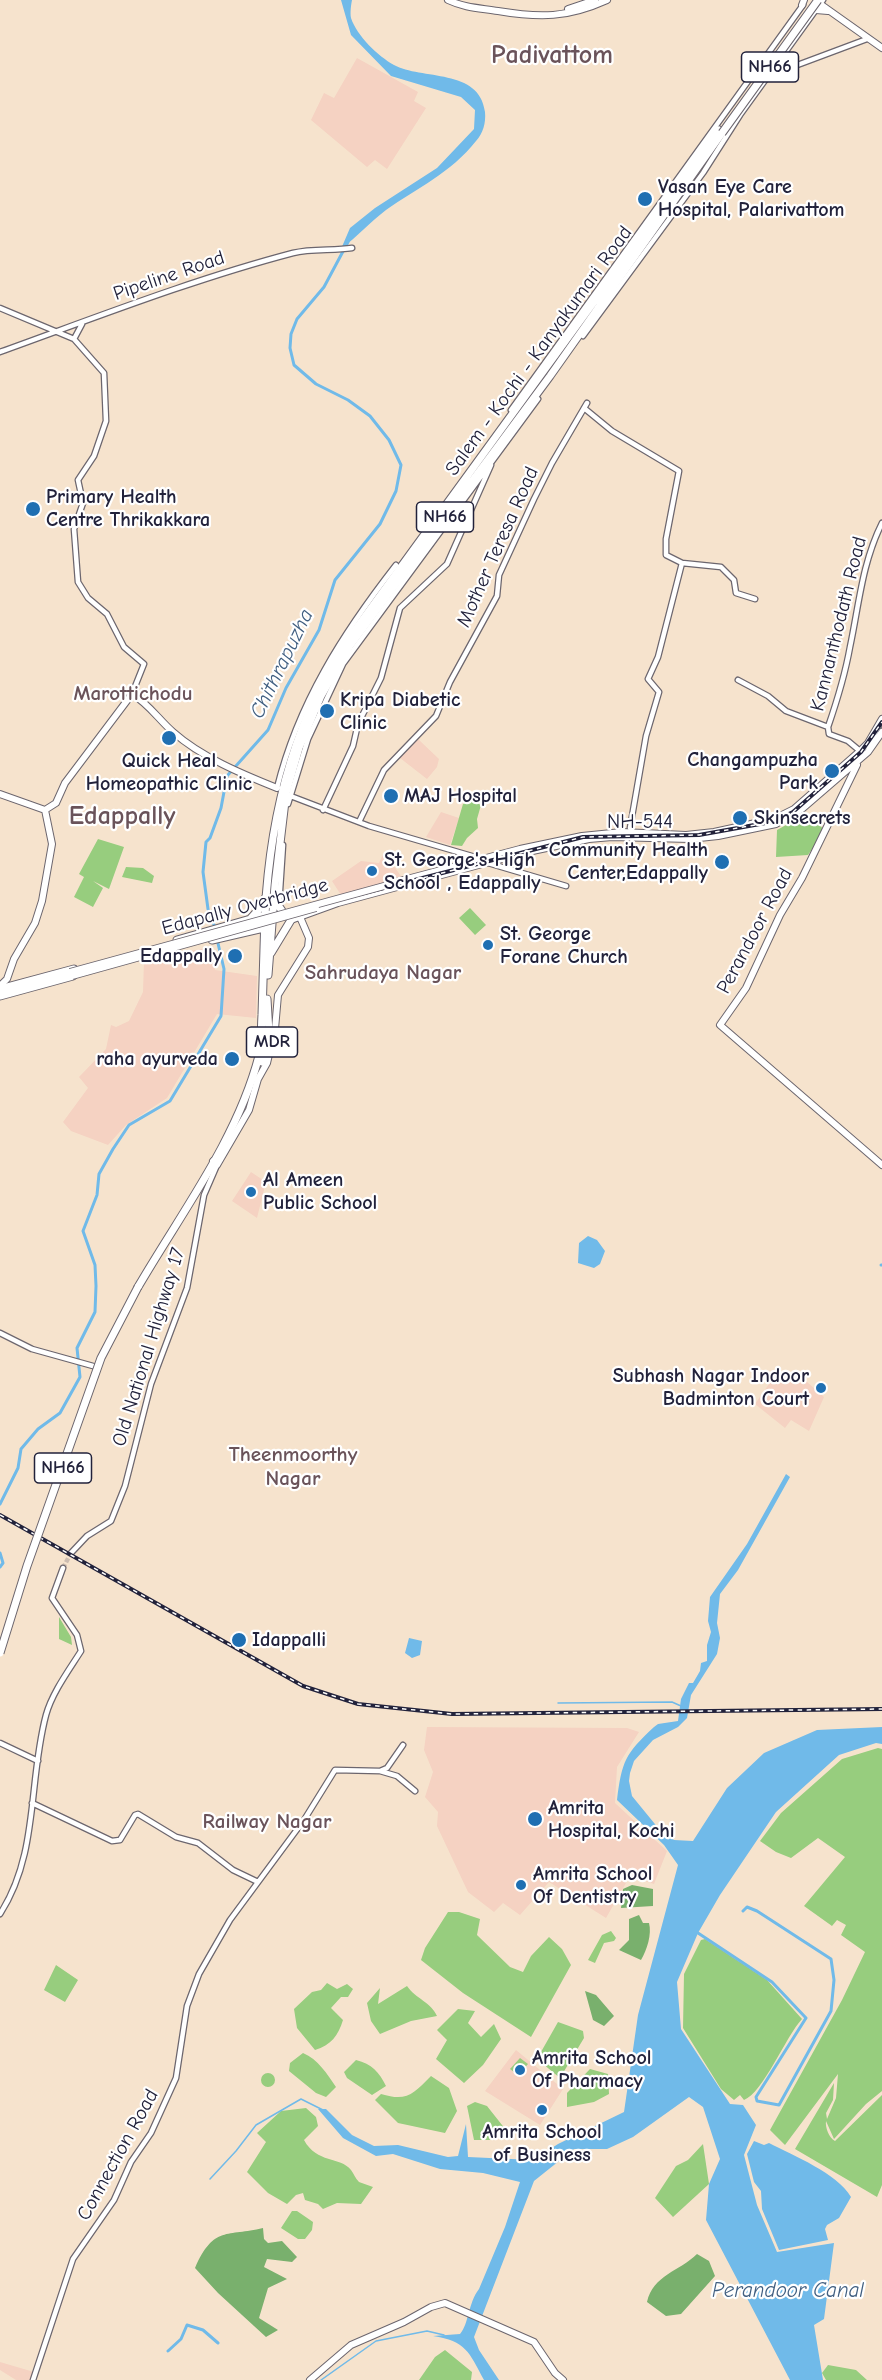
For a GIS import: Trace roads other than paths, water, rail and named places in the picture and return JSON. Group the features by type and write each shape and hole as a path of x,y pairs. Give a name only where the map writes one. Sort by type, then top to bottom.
{"highway":[{"name":"Salem - Kochi - Kanyakumari Road","path":"269,926 275,912 274,900 288,795 312,724 334,672 398,566 513,412 591,313 813,0"},
{"name":"Salem - Kochi - Kanyakumari Road","path":"721,132 821,3"},
{"name":"Salem - Kochi - Kanyakumari Road","path":"275,912 269,890 282,789 298,734 321,683 368,616 492,451 536,398 591,313"},
{"path":"241,922 249,919 258,911 269,890"},
{"path":"0,993 21,983 71,974 275,912"},
{"path":"267,955 291,920"},
{"path":"0,993 269,926"},
{"name":"NH66","path":"215,1163 250,1086 261,1044 269,926"},
{"path":"251,930 260,935 267,955"},
{"name":"NH66","path":"0,1653 27,1566 101,1358 138,1287 215,1163 257,1079 269,1033 267,955"}],"main road":[{"path":"448,0 471,9 542,17 576,12 607,0"},
{"path":"456,0 471,6 540,15 574,8 595,0"},
{"path":"821,3 881,44"},
{"path":"831,10 867,39 881,44"},
{"path":"45,810 57,801 65,783 132,694 143,701 172,731 216,761 236,772 277,788"},
{"path":"860,753 882,719"},
{"path":"860,753 882,732"},
{"name":"NH-544","path":"482,862 589,839 718,836 776,824 796,814 860,753"},
{"name":"Perandoor Road","path":"860,753 835,812 780,915 746,988 720,1025 882,1165"},
{"path":"0,794 45,810"},
{"path":"0,993 11,972 14,959 38,916 52,838 45,810"},
{"name":"NH-544","path":"395,886 565,839 622,832 662,836"},
{"path":"275,912 395,886"},
{"path":"291,920 395,886"},
{"name":"Edapally Overbridge","path":"71,974 395,886"},
{"name":"MDR","path":"257,1079 271,1051 278,995 309,943 307,931 300,917"},
{"path":"11,972 16,983 21,983"},
{"path":"310,2380 351,2345 404,2322 431,2307 448,2303 534,2342 555,2373 563,2380"}],"street":[{"name":"Salem - Kochi - Kanyakumari Road","path":"703,157 777,40 804,2"},
{"name":"Salem - Kochi - Kanyakumari Road","path":"703,157 768,76 821,3"},
{"path":"782,35 792,42"},
{"path":"768,76 867,39"},
{"path":"777,40 781,40 789,48"},
{"path":"583,336 703,157"},
{"path":"513,412 703,157"},
{"name":"Pipeline Road","path":"0,352 194,283 213,279 239,267 296,252 352,248"},
{"path":"0,308 74,339 104,373 107,395 103,430 94,456 78,480 83,503 74,529 77,576 88,598 107,614 124,647 144,664 132,694"},
{"path":"74,339 82,324"},
{"path":"312,724 343,664 536,398"},
{"name":"Mother Teresa Road","path":"358,822 384,770 436,716 450,682 497,596 499,574 534,499 586,406 612,431 679,471 664,550 666,555 682,563"},
{"path":"323,810 349,754 358,724 381,678 400,608 447,564 496,456"},
{"name":"Kannanthodath Road","path":"860,753 848,741 829,734 828,727 847,663 856,604 872,543 882,523"},
{"path":"630,828 646,736 659,692 648,679 658,657 682,563 721,567 734,580 736,593 755,598"},
{"path":"277,788 289,744 315,683 336,648 398,566"},
{"path":"738,680 768,696 786,711 828,727"},
{"path":"275,912 288,795 358,822 566,886"},
{"name":"Old National Highway 17","path":"71,1553 87,1536 111,1521 125,1486 151,1384 187,1288 204,1195 215,1163"},
{"path":"0,1333 32,1349 93,1366"},
{"path":"0,1914 13,1894 30,1835 32,1803 47,1713 81,1651 77,1635 52,1598 63,1568"},
{"path":"0,1743 38,1761"},
{"path":"380,1771 387,1768 403,1745"},
{"name":"Connection Road","path":"33,2380 73,2259 114,2200 130,2162 151,2133 171,2090 180,2059 187,2006 199,1974 230,1920 304,1820 334,1770 380,1771"},
{"path":"380,1771 397,1776 416,1791"},
{"path":"32,1803 112,1841 120,1840 135,1815 138,1814 176,1837 198,1844 233,1870 258,1882"}],"water":[{"path":"341,0 352,0 351,16 354,25 369,45 381,56 405,70 448,78 472,88 481,98 485,116 484,128 478,138 456,162 386,210 341,249 350,228 375,208 437,168 474,129 475,110 461,97 391,76 351,35"},
{"path":"588,1236 597,1240 605,1251 600,1264 594,1268 578,1263 579,1243"},
{"name":"Perandoor Canal","path":"786,1474 790,1477 738,1570 720,1594 717,1623 720,1638 717,1654 691,1695 687,1718 678,1727 653,1740 634,1761 629,1781 632,1796 659,1829 674,1840 693,1841 727,1788 764,1753 817,1730 882,1727 882,1744 876,1743 839,1755 776,1812 720,1895 698,1933 677,1982 681,2029 730,2104 743,2105 756,2125 744,2155 757,2205 777,2252 834,2243 824,2319 814,2325 823,2380 790,2380 706,2220 709,2184 720,2159 703,2107 689,2097 633,2137 607,2149 574,2149 534,2181 474,2337 479,2350 499,2380 484,2380 465,2349 453,2341 433,2336 460,2334 463,2330 475,2295 505,2227 520,2182 483,2173 440,2169 393,2154 376,2156 343,2138 318,2109 326,2109 352,2135 374,2146 398,2145 448,2157 458,2156 466,2124 468,2157 533,2160 558,2144 624,2112 638,2015 678,1865 664,1845 617,1800 623,1767 637,1744 658,1724 678,1721 681,1699 689,1683 693,1683 700,1671 701,1663 707,1661 707,1645 711,1632 708,1621 710,1597 747,1544"},
{"path":"409,1638 422,1641 420,1655 412,1658 405,1653"},
{"path":"754,2141 764,2145 769,2143 814,2166 836,2180 851,2197 839,2218 827,2225 825,2229 828,2240 779,2250 762,2209 761,2191 754,2182 747,2154"}],"waterway":[{"name":"Chithrapuzha","path":"216,930 208,909 203,872 206,842 210,838 221,808 227,776 268,730 286,688 319,630 335,580 380,524 396,491 401,465 389,440 370,416 348,400 316,384 294,365 290,348 291,334 297,319 324,287 348,242"},
{"name":"Chithrapuzha","path":"0,1504 18,1468 21,1449 38,1429 60,1413 80,1377 77,1348 95,1312 96,1286 95,1265 83,1231 97,1195 99,1174 129,1125 170,1101 221,1016 224,969 217,939"},
{"name":"Chithrapuzha","path":"0,1553 3,1563 0,1567"},
{"path":"558,1703 672,1702 681,1706"},
{"path":"698,1933 772,1982 806,2018 756,2097 757,2101 779,2105 831,2011 834,1980 831,1959 757,1911 747,1907 743,1911"},
{"path":"210,2179 256,2125 301,2099 323,2110"},
{"path":"168,2351 181,2339 187,2325 203,2330 218,2343"},
{"path":"321,2380 376,2341 427,2331 444,2335"}],"tunnel":[{"path":"63,1568 71,1553"}],"railway":[{"path":"223,929 583,837 699,835 771,822 793,812 861,752 882,722"},
{"path":"0,1515 303,1686 358,1704 452,1714 882,1709"}],"place":[{"name":"Vasan Eye Care Hospital, Palarivattom","path":"645,199"},
{"name":"Primary Health Centre Thrikakkara","path":"33,509"},
{"name":"Kripa Diabetic Clinic","path":"327,711"},
{"name":"Quick Heal Homeopathic Clinic","path":"169,738"},
{"name":"Changampuzha Park","path":"832,771"},
{"name":"MAJ Hospital","path":"391,796"},
{"name":"Skinsecrets","path":"740,818"},
{"name":"Community Health Center,Edappally","path":"722,862"},
{"name":"St. George's High School , Edappally","path":"372,871"},
{"name":"St. George Forane Church","path":"488,945"},
{"name":"Edappally","path":"235,956"},
{"name":"raha ayurveda","path":"232,1059"},
{"name":"Al Ameen Public School","path":"251,1192"},
{"name":"Subhash Nagar Indoor Badminton Court","path":"821,1388"},
{"name":"Idappalli","path":"239,1640"},
{"name":"Amrita Hospital, Kochi","path":"535,1819"},
{"name":"Amrita School Of Dentistry","path":"521,1885"},
{"name":"Amrita School Of Pharmacy","path":"520,2070"},
{"name":"Amrita School of Business","path":"542,2110"}],"district":[{"name":"Padivattom","path":"552,56"},
{"name":"Marottichodu","path":"133,694"},
{"name":"Edappally","path":"122,817"},
{"name":"Sahrudaya Nagar","path":"383,973"},
{"name":"Theenmoorthy Nagar","path":"293,1467"},
{"name":"Railway Nagar","path":"267,1822"}]}
